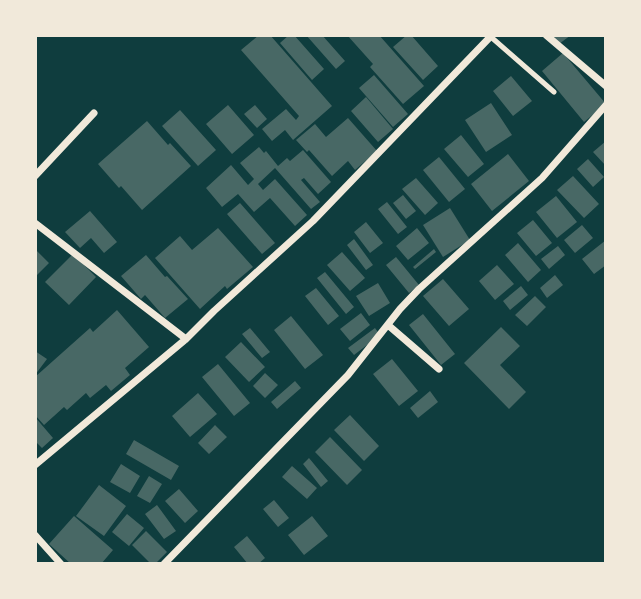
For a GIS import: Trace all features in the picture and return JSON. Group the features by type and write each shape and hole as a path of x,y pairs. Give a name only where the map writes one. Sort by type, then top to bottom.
{"street":[{"path":"546,35 606,86"},
{"path":"35,465 186,339 313,221 491,36"},
{"path":"164,564 348,375 419,289 542,178 606,105"},
{"path":"35,176 94,113"},
{"path":"35,223 186,339"},
{"path":"388,325 439,369"},
{"path":"35,535 61,564"}],"lane":[{"path":"491,36 554,92"}],"building":[{"path":"259,35 270,35 332,106 293,140 285,130 272,141 262,129 286,109 296,120 299,116 241,50"},
{"path":"289,35 294,35 324,69 312,80 280,43"},
{"path":"306,35 322,35 345,61 336,69"},
{"path":"347,35 379,35 424,86 403,104 370,67 373,64"},
{"path":"407,35 411,35 438,66 423,80 393,47"},
{"path":"552,35 571,35 559,44"},
{"path":"563,53 606,104 584,122 542,71"},
{"path":"374,75 408,114 393,127 359,88"},
{"path":"511,76 532,101 513,116 493,91"},
{"path":"366,97 393,129 378,142 351,111"},
{"path":"491,103 512,135 486,152 465,120"},
{"path":"228,105 254,135 232,154 206,124"},
{"path":"255,105 267,119 257,128 244,114"},
{"path":"180,110 216,150 198,166 162,126"},
{"path":"348,118 377,151 355,170 348,161 332,176 309,150 307,152 296,140 315,124 326,137"},
{"path":"147,121 191,166 142,210 98,164"},
{"path":"461,135 484,164 468,177 444,149"},
{"path":"606,141 606,166 593,152"},
{"path":"259,147 264,153 266,151 278,166 287,158 290,161 303,150 331,182 318,194 304,178 301,180 320,202 311,209 275,168 258,184 263,190 275,179 307,215 295,226 270,198 254,212 238,194 222,207 206,188 231,165 248,185 254,179 240,163"},
{"path":"508,154 529,181 492,211 471,184"},
{"path":"439,157 465,189 449,202 423,170"},
{"path":"588,159 604,177 593,187 577,169"},
{"path":"573,176 599,204 584,218 557,190"},
{"path":"416,178 438,203 425,215 402,189"},
{"path":"403,195 416,211 406,219 393,203"},
{"path":"556,196 577,222 557,238 536,212"},
{"path":"387,202 407,227 398,234 378,209"},
{"path":"240,203 275,243 262,254 227,214"},
{"path":"450,208 470,240 443,257 423,225"},
{"path":"90,211 117,242 104,253 91,238 80,248 65,232"},
{"path":"533,220 552,243 536,256 517,233"},
{"path":"366,222 383,243 370,253 354,232"},
{"path":"582,225 593,238 575,253 564,240"},
{"path":"218,228 253,267 227,289 225,286 200,309 155,258 180,236 192,250"},
{"path":"417,228 429,243 408,260 396,246"},
{"path":"354,239 373,265 366,270 347,245"},
{"path":"606,240 606,265 594,274 582,259"},
{"path":"518,243 541,270 528,282 505,255"},
{"path":"558,246 565,255 549,269 541,259"},
{"path":"35,249 49,263 35,277"},
{"path":"434,249 436,252 415,269 413,267"},
{"path":"342,252 365,278 350,291 327,265"},
{"path":"73,254 96,277 69,305 45,282"},
{"path":"146,255 188,299 165,318 145,295 141,299 121,276"},
{"path":"396,257 419,285 409,293 386,265"},
{"path":"497,265 514,284 495,300 479,281"},
{"path":"325,272 354,307 346,314 317,278"},
{"path":"555,275 563,285 547,298 540,288"},
{"path":"443,279 469,309 449,326 423,296"},
{"path":"378,283 390,303 369,316 356,296"},
{"path":"521,286 528,295 510,310 503,301"},
{"path":"316,288 339,316 328,325 305,296"},
{"path":"535,296 546,307 527,326 515,315"},
{"path":"117,310 149,347 125,368 130,375 111,391 106,385 90,398 86,393 67,410 64,407 44,425 35,415 35,377 90,328 93,332"},
{"path":"361,313 370,325 350,341 340,329"},
{"path":"423,314 455,354 441,365 409,325"},
{"path":"291,316 323,355 305,369 274,330"},
{"path":"501,327 520,346 500,365 526,392 509,409 464,363"},
{"path":"250,328 270,352 262,358 242,334"},
{"path":"375,328 380,335 354,355 348,348"},
{"path":"241,342 265,367 249,382 225,357"},
{"path":"35,351 47,359 35,375"},
{"path":"392,359 418,391 399,406 373,374"},
{"path":"218,364 250,403 234,416 202,377"},
{"path":"265,373 278,385 265,398 253,386"},
{"path":"295,381 301,388 277,409 271,402"},
{"path":"430,391 438,402 418,418 410,408"},
{"path":"198,393 217,414 190,437 172,416"},
{"path":"350,415 379,446 364,461 334,430"},
{"path":"35,417 53,438 42,448 35,441"},
{"path":"215,425 227,437 209,454 198,443"},
{"path":"330,437 362,470 347,485 315,452"},
{"path":"134,440 179,466 171,480 126,454"},
{"path":"309,458 328,481 321,487 303,464"},
{"path":"121,464 140,476 130,493 110,482"},
{"path":"292,466 317,488 307,499 282,477"},
{"path":"149,476 162,484 150,503 137,496"},
{"path":"99,485 126,506 104,536 76,516"},
{"path":"179,489 198,511 185,523 165,501"},
{"path":"274,500 289,518 278,527 263,509"},
{"path":"157,505 176,531 164,539 145,514"},
{"path":"127,514 144,528 129,546 112,532"},
{"path":"74,516 113,550 101,564 71,564 49,544"},
{"path":"312,516 328,536 304,555 288,535"},
{"path":"146,531 167,552 155,564 151,564 132,545"},
{"path":"247,536 265,558 258,564 248,564 234,547"}]}
